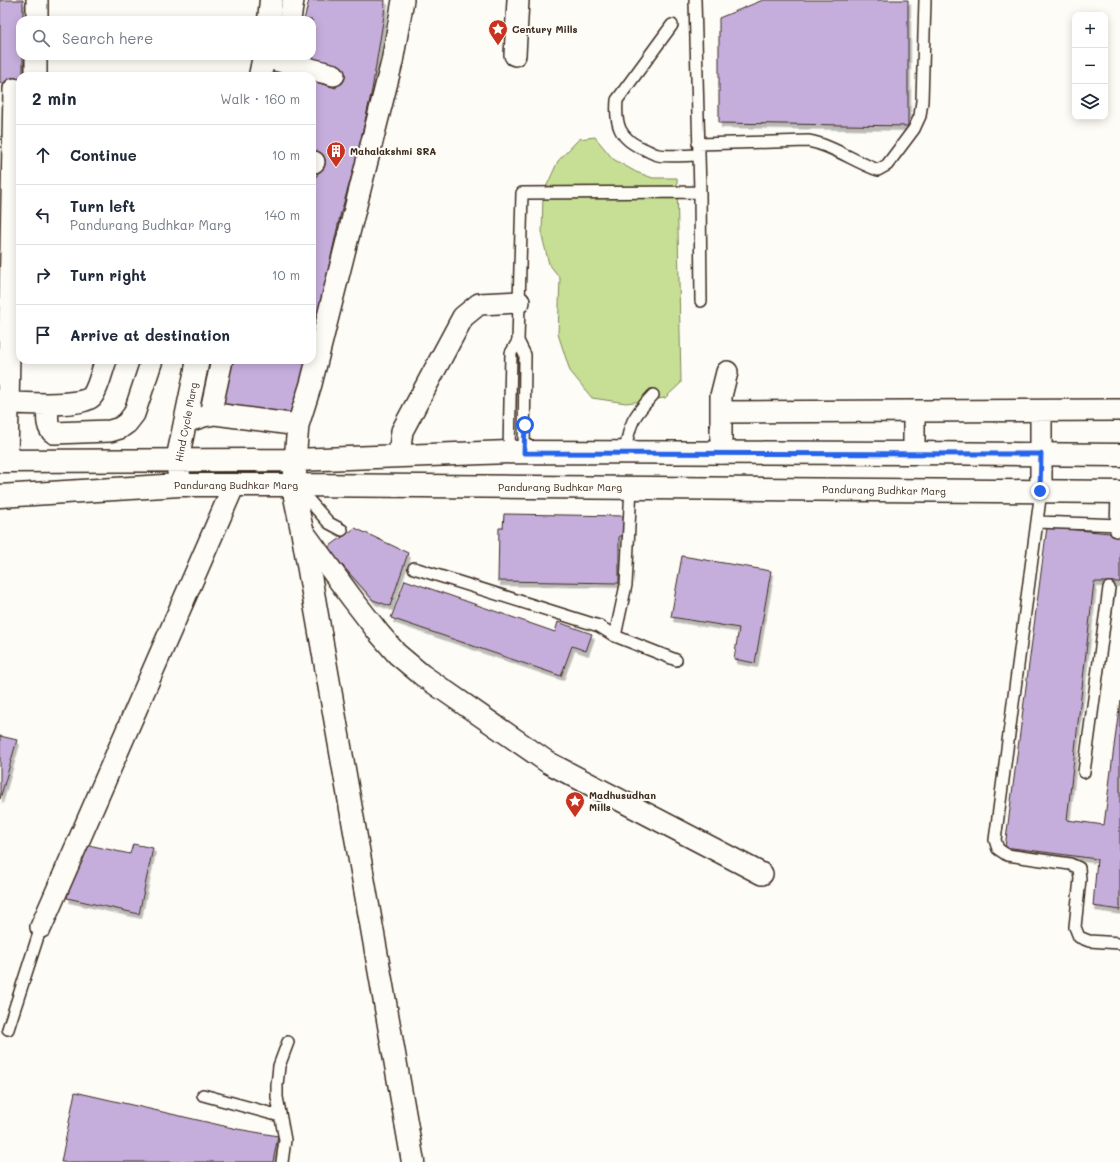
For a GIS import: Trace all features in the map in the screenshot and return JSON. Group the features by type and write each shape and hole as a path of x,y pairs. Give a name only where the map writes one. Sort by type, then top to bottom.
{"main road":[{"path":"269,16 271,0"},
{"name":"Hind Cycle Marg","path":"180,485 177,461 197,364"},
{"path":"3,461 295,460 517,453 914,453 1120,456"},
{"path":"295,460 295,497 413,1162"},
{"name":"Pandurang Budhkar Marg","path":"0,496 180,485 1119,492"}],"street":[{"path":"37,0 37,16"},
{"path":"291,16 294,0"},
{"path":"295,460 298,425 313,377 392,62 403,0"},
{"path":"515,54 518,0"},
{"path":"36,60 36,72"},
{"path":"273,64 334,75"},
{"path":"3,461 8,403 4,378 5,298 10,227 11,89"},
{"path":"399,456 402,431 464,317 479,304 519,302"},
{"path":"8,403 48,404 85,402 93,396 105,364"},
{"path":"48,404 49,426 50,430 54,433 110,431 120,428 127,423 134,414 151,364"},
{"path":"210,415 221,364"},
{"path":"721,453 721,396 727,372"},
{"path":"1040,491 1041,410"},
{"path":"721,412 1120,410"},
{"path":"914,411 914,453"},
{"path":"185,422 210,415 298,425"},
{"path":"41,927 234,485"},
{"path":"302,530 378,632 397,654 422,675 549,763 762,874"}],"lane":[{"path":"694,0 700,192 701,301"},
{"path":"698,144 808,141 819,143 864,165 878,170 887,165 914,129 920,116 922,101 925,0"},
{"path":"672,24 617,100 616,113 619,128 626,139 635,146 659,155 699,155"},
{"path":"517,453 511,353 518,341 522,193 700,192"},
{"path":"625,453 628,433 633,419 638,410 653,395"},
{"path":"294,485 330,523 342,530"},
{"path":"615,636 626,585 631,488"},
{"path":"1040,491 996,840 998,849 1007,855 1070,864 1079,868 1080,879 1075,927 1079,937 1089,941 1120,943"},
{"path":"1037,522 1118,527 1119,492"},
{"path":"414,568 599,626 615,636 676,660"},
{"path":"1084,772 1109,588"},
{"path":"8,1029 41,927"},
{"path":"282,1162 285,1140 277,1097 279,1066 288,1042"},
{"path":"203,1095 280,1116"}],"green space":[{"path":"595,137 613,159 636,172 653,178 677,178 681,383 665,398 626,403 592,398 570,371 558,334 560,278 549,264 542,236 543,194 558,161 579,139"}],"building":[{"path":"0,0 23,0 23,16 16,16 16,60 23,60 23,72 16,72 16,83 0,83"},
{"name":"Mahalakshmi SRA","path":"309,0 385,0 372,90 356,161 340,216 316,325 316,176 321,154 316,153 316,82 336,88 341,68 314,60 316,60 316,16 305,16"},
{"path":"763,0 908,0 908,126 719,123 719,18"},
{"path":"227,364 307,364 292,418 263,410 261,419 216,410"},
{"path":"504,514 625,516 624,536 619,536 619,583 498,581 499,528 503,528"},
{"path":"1047,527 1120,534 1120,582 1094,582 1067,820 1104,825 1120,700 1120,910 1093,906 1097,859 1005,847"},
{"path":"355,528 408,553 390,606 373,600 327,548"},
{"path":"682,556 771,571 755,663 734,659 739,628 671,617"},
{"path":"405,580 555,632 558,622 592,634 586,651 572,646 561,676 391,618"},
{"path":"0,736 17,740 0,799"},
{"path":"79,843 130,854 133,844 153,848 139,914 67,898"},
{"path":"75,1092 237,1129 278,1136 273,1162 61,1162"}],"place":[{"name":"Century Mills","path":"498,46"},
{"name":"Mahalakshmi SRA","path":"336,168"},
{"name":"Madhusudhan Mills","path":"575,818"}],"route":[{"path":"525,425 524,453 1041,454 1040,491"}]}
